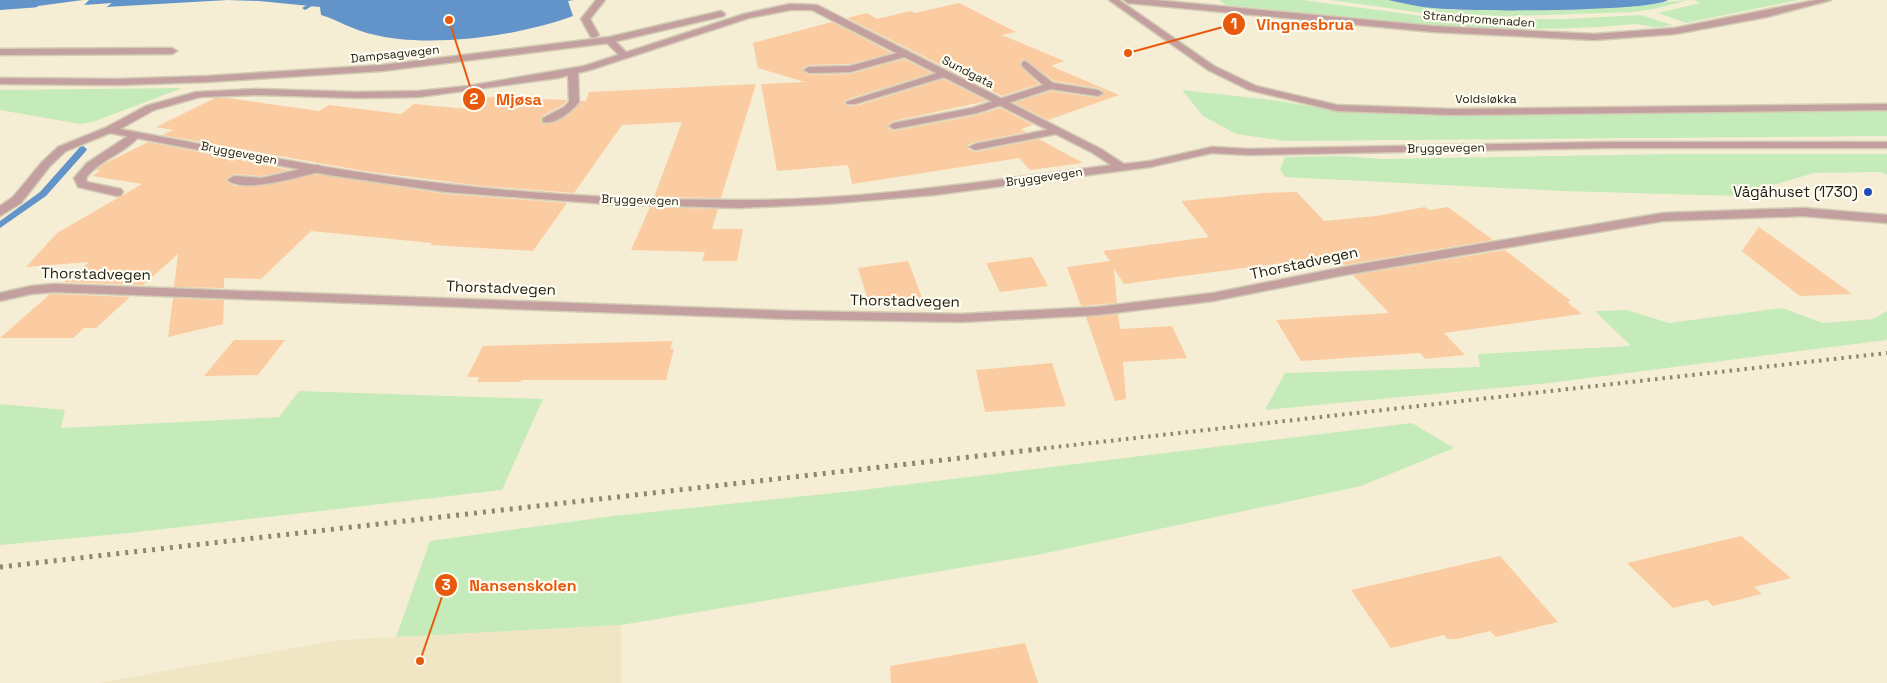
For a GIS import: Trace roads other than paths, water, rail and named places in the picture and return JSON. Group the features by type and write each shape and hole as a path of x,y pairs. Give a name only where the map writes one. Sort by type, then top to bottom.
{"street":[{"path":"594,35 585,19 601,0"},
{"name":"Dampsagvegen","path":"0,81 118,82 300,75 468,59 609,40 786,0"},
{"name":"Voldsløkka","path":"1113,0 1211,68 1254,88 1337,108 1452,112 1887,107"},
{"name":"Strandpromenaden","path":"1128,0 1433,29 1536,36 1594,36 1675,31 1826,0"},
{"name":"Sundgata","path":"624,55 747,16 803,5 814,7 1097,151 1120,166"},
{"path":"0,212 17,200 46,164 62,150 109,130 150,108 200,94 258,92 357,95 427,94 477,88 573,72 624,55 609,40"},
{"path":"0,63 22,52 31,41"},
{"path":"0,52 172,51"},
{"path":"809,70 850,69 905,54"},
{"path":"1025,64 1050,86"},
{"path":"547,120 568,110 574,102 573,72"},
{"path":"851,102 944,74"},
{"path":"894,126 942,118 1027,96 1050,86 1098,93"},
{"name":"Bryggevegen","path":"109,130 318,169 446,188 608,200 738,204 826,200 934,191 1120,166 1150,164 1212,150 1249,152 1605,144 1887,145"},
{"path":"975,147 1057,131"},
{"path":"117,192 82,184 80,178 85,168 128,143 134,135"},
{"path":"234,180 262,182 318,169"},
{"name":"Thorstadvegen","path":"0,297 30,290 54,288 790,315 961,318 1097,312 1213,297 1344,271 1662,217 1803,212 1887,219"}],"water":[{"path":"0,0 228,0 53,10 41,7 0,10"},
{"path":"228,0 574,0 568,1 573,16 551,23 473,38 419,40 371,34 352,28 321,15 320,7"},
{"path":"1388,0 1668,0 1654,4 1628,7 1516,10 1433,8"}],"waterway":[{"path":"305,8 309,6"},
{"path":"0,225 43,194 83,149"}],"railway":[{"path":"1029,450 1887,353"},
{"path":"0,567 1040,449"}],"place":[{"name":"Mjøsa","path":"449,20"},
{"name":"Vingnesbrua","path":"1128,53"},
{"name":"Vågåhuset (1730)","path":"1868,192"},
{"name":"Nansenskolen","path":"420,661"}]}
